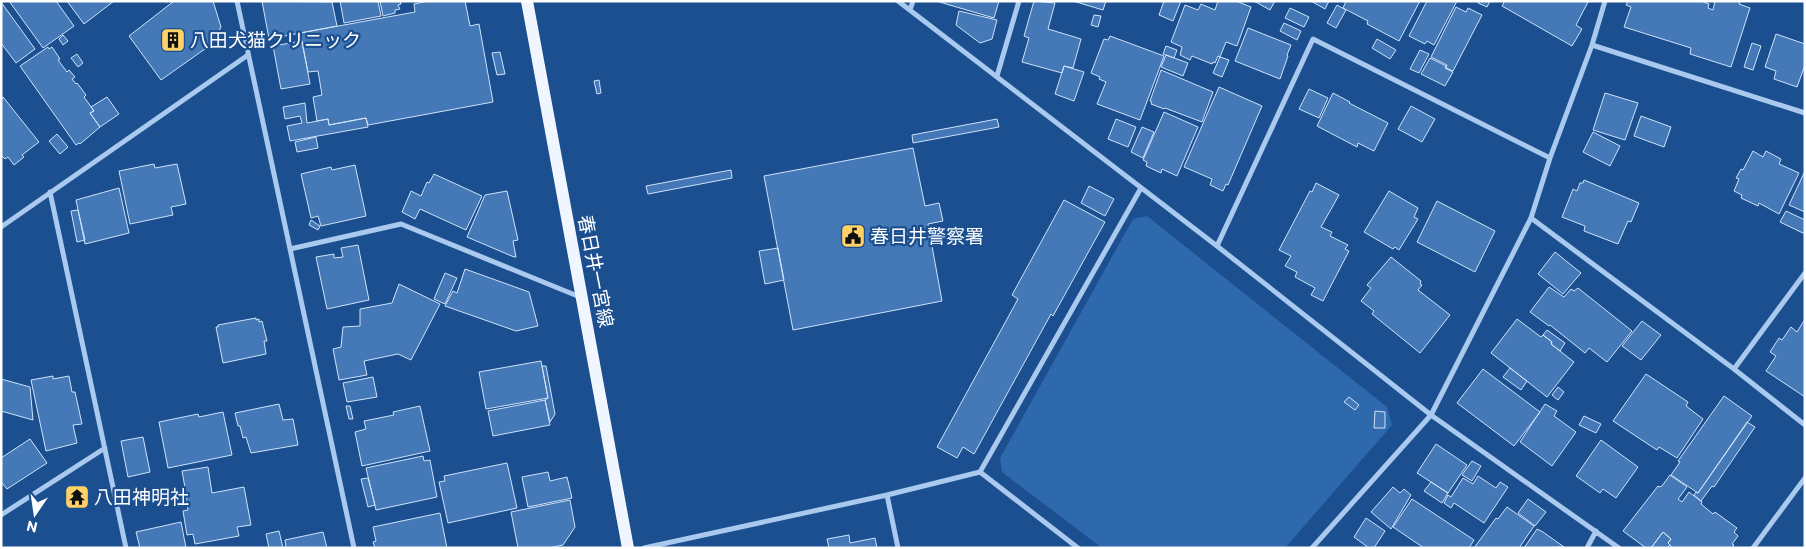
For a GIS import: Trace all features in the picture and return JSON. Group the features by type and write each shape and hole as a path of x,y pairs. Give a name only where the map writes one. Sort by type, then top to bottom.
{"main road":[{"name":"春日井一宮線","path":"527,1 628,548"}],"street":[{"path":"237,1 354,548"},
{"path":"898,1 1217,246 1431,415 1619,548"},
{"path":"910,10 913,1"},
{"path":"997,76 1019,1"},
{"path":"1312,548 1431,415 1531,218 1550,158 1592,44 1605,1"},
{"path":"1217,246 1314,39 1550,158"},
{"path":"1592,44 1805,113"},
{"path":"1,227 248,55"},
{"path":"644,548 887,495 980,472 1141,188"},
{"path":"50,192 126,548"},
{"path":"1531,218 1734,369 1805,425"},
{"path":"290,249 401,224 582,298"},
{"path":"1734,369 1805,273"},
{"path":"1,515 106,448"},
{"path":"980,472 1078,548"},
{"path":"1753,548 1805,478"},
{"path":"887,495 898,548"},
{"path":"1587,548 1596,532"}],"shaded area":[{"path":"1147,216 1387,407 1392,425 1285,548 1102,548 1002,472 1000,458 1133,219"}],"building":[{"path":"9,1 56,1 74,26 43,48"},
{"path":"67,1 114,1 84,24"},
{"name":"八田犬猫クリニック","path":"174,1 213,1 221,27 212,44 161,80 129,36"},
{"path":"262,1 332,2 337,26 269,39"},
{"path":"340,1 378,1 381,16 344,23"},
{"path":"380,1 400,1 401,4 398,5 400,9 395,10 395,13 383,16"},
{"path":"428,1 465,1 470,26 479,24 493,102 368,125 366,118 329,125 328,119 317,121 313,97 322,95 318,71 308,72 300,33 415,12 414,4"},
{"path":"936,1 999,1 994,18"},
{"path":"1034,1 1055,3 1048,29 1081,39 1073,68 1064,66 1062,73 1022,62 1029,38 1024,36"},
{"path":"1073,1 1106,1 1103,10"},
{"path":"1164,1 1181,1 1173,21 1159,15"},
{"path":"1218,1 1236,1 1251,7 1237,46 1226,42 1220,57 1218,56 1215,63 1213,62 1212,64 1192,56 1190,60 1180,55 1182,47 1171,42 1185,5 1198,10 1201,4 1215,10"},
{"path":"1254,1 1275,1 1270,10"},
{"path":"1311,1 1329,1 1325,9"},
{"path":"1346,1 1420,1 1399,41 1367,24 1368,21 1343,8"},
{"path":"1427,1 1457,1 1434,45 1427,41 1425,44 1409,36"},
{"path":"1479,1 1490,1 1487,7 1478,3"},
{"path":"1505,1 1588,2 1576,25 1582,29 1572,46 1502,6"},
{"path":"1628,1 1701,1 1709,4 1708,8 1713,10 1715,1 1740,1 1739,4 1750,8 1731,67 1690,54 1691,48 1624,27 1631,7 1626,5"},
{"path":"1,2 35,49 16,63 1,43"},
{"path":"1337,5 1346,10 1336,28 1327,23"},
{"path":"1456,7 1466,12 1468,8 1482,15 1453,71 1446,68 1447,65 1431,57"},
{"path":"1290,8 1309,17 1304,27 1285,18"},
{"path":"959,11 997,20 992,39 980,43 956,25"},
{"path":"1094,15 1101,16 1098,27 1091,25"},
{"path":"1284,23 1301,31 1297,40 1280,31"},
{"path":"1248,28 1291,45 1280,79 1235,61"},
{"path":"1776,34 1805,44 1805,65 1797,87 1774,79 1776,71 1765,67"},
{"path":"63,35 68,41 63,45 59,39"},
{"path":"1110,36 1164,56 1140,120 1097,104 1106,82 1091,73 1104,39 1108,40"},
{"path":"1377,39 1396,50 1390,59 1372,48"},
{"path":"302,41 310,84 281,89 273,46"},
{"path":"1752,43 1761,46 1753,70 1744,67"},
{"path":"1166,46 1177,50 1174,58 1163,54"},
{"path":"48,47 49,49 52,47 60,59 58,60 67,72 69,70 75,77 72,79 86,95 84,97 94,111 90,113 100,127 80,144 76,145 20,66"},
{"path":"1420,50 1429,54 1419,73 1410,69"},
{"path":"500,52 505,74 497,75 492,53"},
{"path":"77,54 83,63 78,67 71,58"},
{"path":"1166,55 1188,63 1183,76 1161,67"},
{"path":"1220,57 1229,60 1222,77 1213,73"},
{"path":"1430,58 1453,72 1445,86 1421,74"},
{"path":"1064,66 1084,72 1074,101 1055,94"},
{"path":"1161,70 1213,92 1202,122 1151,104 1152,102 1150,101"},
{"path":"599,80 601,93 597,94 594,81"},
{"path":"1219,87 1262,106 1228,185 1226,184 1223,191 1210,185 1212,179 1184,167"},
{"path":"1309,89 1328,98 1319,118 1299,109"},
{"path":"1333,93 1388,123 1374,151 1358,143 1357,147 1317,126"},
{"path":"1605,93 1638,103 1625,140 1593,130"},
{"path":"3,97 39,142 22,155 24,157 14,165 8,157 5,159 1,155 1,98"},
{"path":"107,97 119,114 100,127 90,113 94,111 91,107"},
{"path":"305,103 307,123 328,119 329,125 366,118 368,127 290,141 287,126 302,123 300,116 285,119 283,107"},
{"path":"1411,106 1435,119 1422,142 1398,129"},
{"path":"1164,112 1198,127 1177,176 1162,169 1161,173 1146,166 1147,162 1143,160"},
{"path":"1641,116 1671,127 1664,147 1634,136"},
{"path":"997,119 999,127 913,143 912,135"},
{"path":"1116,119 1136,127 1128,147 1108,139"},
{"path":"1142,127 1154,132 1143,158 1131,152"},
{"path":"1593,132 1620,146 1610,166 1583,152"},
{"path":"57,134 68,147 60,154 49,141"},
{"path":"316,137 318,148 297,152 295,142"},
{"name":"春日井警察署","path":"913,148 925,206 939,203 943,221 928,224 942,301 793,330 764,176"},
{"path":"1753,151 1763,157 1766,151 1781,159 1779,164 1799,173 1779,214 1759,203 1758,206 1741,198 1742,195 1734,191 1739,179 1736,178 1741,169 1743,170"},
{"path":"154,164 155,168 177,164 186,204 171,207 173,215 130,224 119,171"},
{"path":"355,165 366,216 321,226 318,216 311,218 301,174 331,167 332,170"},
{"path":"731,170 732,178 648,194 646,186"},
{"path":"1805,171 1805,212 1789,205"},
{"path":"434,174 482,196 466,230 420,209 415,219 402,212 411,191 421,196 427,182 429,183"},
{"path":"1584,180 1639,203 1631,222 1628,221 1618,244 1584,231 1585,226 1562,217 1573,189 1577,191 1580,183 1583,183"},
{"path":"1316,183 1339,195 1321,227 1332,232 1330,236 1348,245 1345,249 1349,251 1323,301 1311,295 1315,288 1295,277 1297,272 1285,266 1291,256 1279,250"},
{"path":"1089,186 1114,199 1105,216 1081,203"},
{"path":"119,188 129,233 85,244 76,200"},
{"path":"507,191 518,240 513,241 516,257 467,237 485,195"},
{"path":"1389,191 1418,208 1414,217 1418,219 1399,250 1395,247 1393,249 1364,232"},
{"path":"1064,200 1105,222 1053,316 1051,314 974,454 963,447 957,458 937,447 1018,299 1012,295"},
{"path":"1437,201 1495,231 1475,272 1417,242"},
{"path":"78,210 85,240 77,242 71,211"},
{"path":"1786,211 1805,220 1805,234 1780,222"},
{"path":"311,220 320,226 318,230 309,225"},
{"path":"358,245 369,300 327,309 316,257 334,254 334,258 343,257 341,248"},
{"path":"778,248 784,280 765,284 759,251"},
{"path":"1555,252 1581,273 1563,294 1538,274"},
{"path":"1391,257 1421,281 1420,284 1422,285 1418,290 1450,315 1420,353 1372,314 1374,311 1361,301 1371,288 1367,285"},
{"path":"465,269 529,292 538,326 516,331 445,306 453,291 457,293"},
{"path":"445,273 457,278 445,304 434,299"},
{"path":"399,284 440,304 411,360 398,354 364,361 367,375 339,380 333,349 341,347 343,327 360,326 360,309 392,303"},
{"path":"1549,287 1564,297 1571,289 1574,291 1578,288 1632,331 1607,362 1589,348 1585,353 1550,325 1530,312"},
{"path":"256,318 256,320 259,319 259,322 262,321 267,341 264,341 266,354 223,363 216,327 218,325"},
{"path":"1517,319 1541,337 1543,335 1552,342 1551,344 1574,362 1547,397 1491,353"},
{"path":"1805,319 1805,397 1766,371 1776,356 1770,352 1779,338 1782,340 1791,327 1797,332"},
{"path":"1642,321 1661,335 1641,360 1622,346"},
{"path":"1547,330 1565,343 1560,351 1543,335"},
{"path":"541,361 548,398 486,409 479,372"},
{"path":"542,366 546,366 555,414 550,422 545,400 548,398"},
{"path":"1510,368 1527,381 1521,390 1503,377"},
{"path":"1483,369 1540,412 1514,446 1457,403"},
{"path":"1646,374 1688,402 1686,406 1703,419 1677,458 1659,447 1657,450 1613,421"},
{"path":"53,376 53,379 69,376 72,392 75,392 82,424 73,425 77,443 46,451 31,380"},
{"path":"373,377 377,397 347,402 343,383"},
{"path":"1,379 30,387 33,420 1,411"},
{"path":"1558,387 1564,392 1558,400 1552,395"},
{"path":"1724,396 1752,416 1698,493 1671,475 1680,462 1678,461"},
{"path":"1349,397 1359,405 1355,410 1344,402"},
{"path":"545,400 550,425 493,436 488,411"},
{"path":"279,404 283,420 293,419 298,445 251,453 246,437 243,438 240,426 238,426 235,413"},
{"path":"1545,404 1557,411 1554,416 1576,432 1552,466 1520,442"},
{"path":"346,406 350,406 353,419 349,419"},
{"path":"420,406 430,451 362,466 355,432 366,429 364,421 394,415 393,412"},
{"path":"1375,411 1385,412 1385,428 1374,428"},
{"path":"223,412 232,455 168,468 159,422 198,414 199,417"},
{"path":"1584,416 1601,424 1596,433 1579,425"},
{"path":"1747,422 1755,427 1714,487 1712,486 1701,501 1694,495 1696,492 1698,493"},
{"path":"143,437 150,472 128,477 121,441"},
{"path":"30,439 47,463 7,489 1,482 1,458"},
{"path":"1601,440 1638,467 1616,498 1603,489 1600,493 1576,476"},
{"path":"1436,444 1467,465 1448,493 1417,473"},
{"path":"423,456 424,461 430,460 437,497 376,510 366,468"},
{"path":"1472,461 1481,466 1472,481 1462,475"},
{"path":"507,463 517,508 448,523 439,482 445,481 444,476"},
{"path":"208,467 212,493 244,487 251,525 237,527 239,536 195,544 193,534 187,535 183,511 188,510 182,471"},
{"path":"548,472 550,481 567,477 572,498 528,507 522,477"},
{"path":"1670,475 1687,487 1678,499 1682,502 1689,492 1713,514 1715,512 1737,528 1734,532 1738,536 1732,544 1734,545 1732,548 1673,548 1668,543 1671,539 1663,532 1651,548 1646,548 1623,531 1658,486 1662,486"},
{"path":"1478,476 1496,488 1500,482 1508,487 1484,523 1454,503 1451,508 1444,503 1448,495 1451,497 1463,478 1473,484"},
{"path":"368,478 375,505 368,507 361,479"},
{"path":"1431,482 1448,493 1442,503 1424,491"},
{"path":"1393,487 1400,493 1404,489 1411,495 1391,529 1371,512"},
{"path":"1412,499 1474,540 1469,548 1424,548 1393,527"},
{"path":"1528,499 1546,512 1535,526 1518,513"},
{"path":"570,500 575,527 563,545 548,548 518,548 511,512"},
{"path":"1507,507 1534,526 1519,548 1474,548 1496,518 1498,519"},
{"path":"440,513 447,548 375,548 373,542 376,541 373,527"},
{"path":"1366,518 1385,531 1374,548 1369,548 1354,537"},
{"path":"181,522 186,548 140,548 136,532"},
{"path":"1537,529 1543,532 1564,547 1524,548"},
{"path":"279,531 283,548 269,548 266,534"},
{"path":"323,532 327,548 286,548 285,540"},
{"path":"1663,532 1671,539 1668,543 1670,545 1667,548 1651,548"},
{"path":"849,535 850,543 875,538 877,548 829,548 827,539"}],"place":[{"name":"八田犬猫クリニック","path":"173,40"},
{"name":"春日井警察署","path":"853,236"},
{"name":"八田神明社","path":"77,497"}]}
